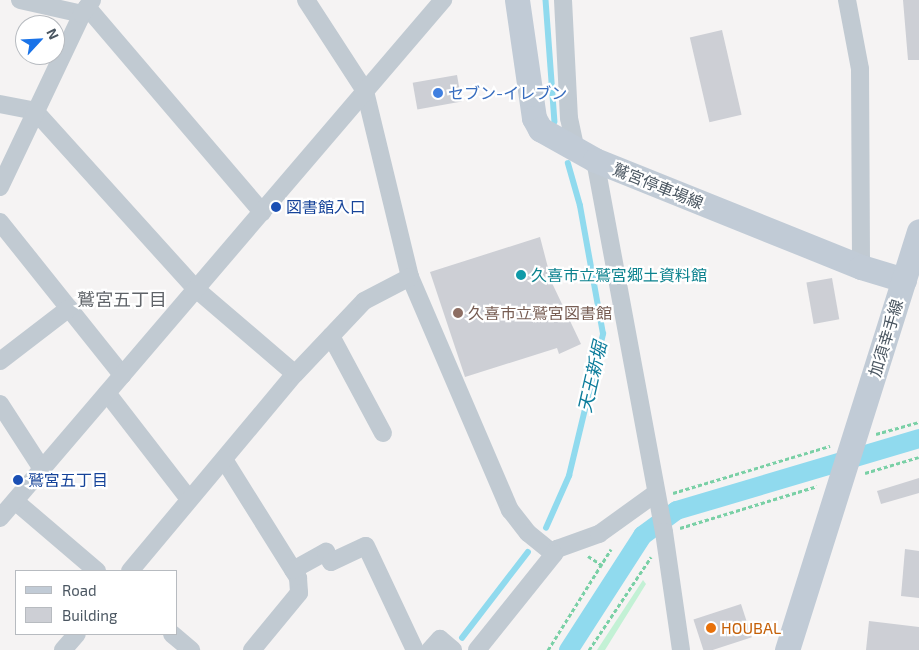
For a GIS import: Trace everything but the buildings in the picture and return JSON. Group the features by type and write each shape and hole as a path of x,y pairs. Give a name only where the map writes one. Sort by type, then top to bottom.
{"main road":[{"name":"鷲宮停車場線","path":"518,0 534,118 540,129 586,156 862,267 904,280"},
{"name":"加須幸手線","path":"843,476 919,231"},
{"path":"787,650 843,476"}],"street":[{"path":"24,0 87,7 262,212"},
{"path":"306,0 365,91 410,277 510,510 528,533 554,554"},
{"path":"0,518 443,0"},
{"path":"563,0 569,118 586,156 669,532 681,650"},
{"path":"847,0 860,70 862,267"},
{"path":"0,187 35,111 87,7"},
{"path":"0,104 35,111 196,289 295,374"},
{"path":"0,222 122,375"},
{"path":"131,570 189,499 225,461 295,374 364,301 410,277"},
{"path":"0,361 69,308"},
{"path":"331,336 383,433"},
{"path":"107,393 189,499"},
{"path":"0,404 42,470"},
{"path":"225,461 293,570 298,593 252,650"},
{"path":"477,650 557,548 599,534 660,498"},
{"path":"15,501 96,570"},
{"path":"293,570 326,552 331,562 366,546 415,650"},
{"path":"63,650 76,635"},
{"path":"173,635 191,650"},
{"path":"430,650 440,639 453,650"}],"path":[{"path":"660,498 919,422"},
{"path":"669,532 843,476 919,457"},
{"path":"548,650 614,544"},
{"path":"589,650 653,554"}],"green space":[{"path":"643,580 646,584 605,650 597,650"}],"waterway":[{"name":"天王新堀","path":"546,0 555,122"},
{"name":"天王新堀","path":"546,528 569,476 603,334 580,206 568,164"},
{"path":"568,650 642,535 676,510 919,438"},
{"name":"天王新堀","path":"462,638 528,552"}],"place":[{"name":"セブン-イレブン","path":"438,93"},
{"name":"図書館入口","path":"276,207"},
{"name":"久喜市立鷲宮郷土資料館","path":"521,275"},
{"name":"久喜市立鷲宮図書館","path":"458,313"},
{"name":"鷲宮五丁目","path":"18,480"},
{"name":"HOUBAL","path":"711,628"}],"district":[{"name":"鷲宮五丁目","path":"122,299"}]}
